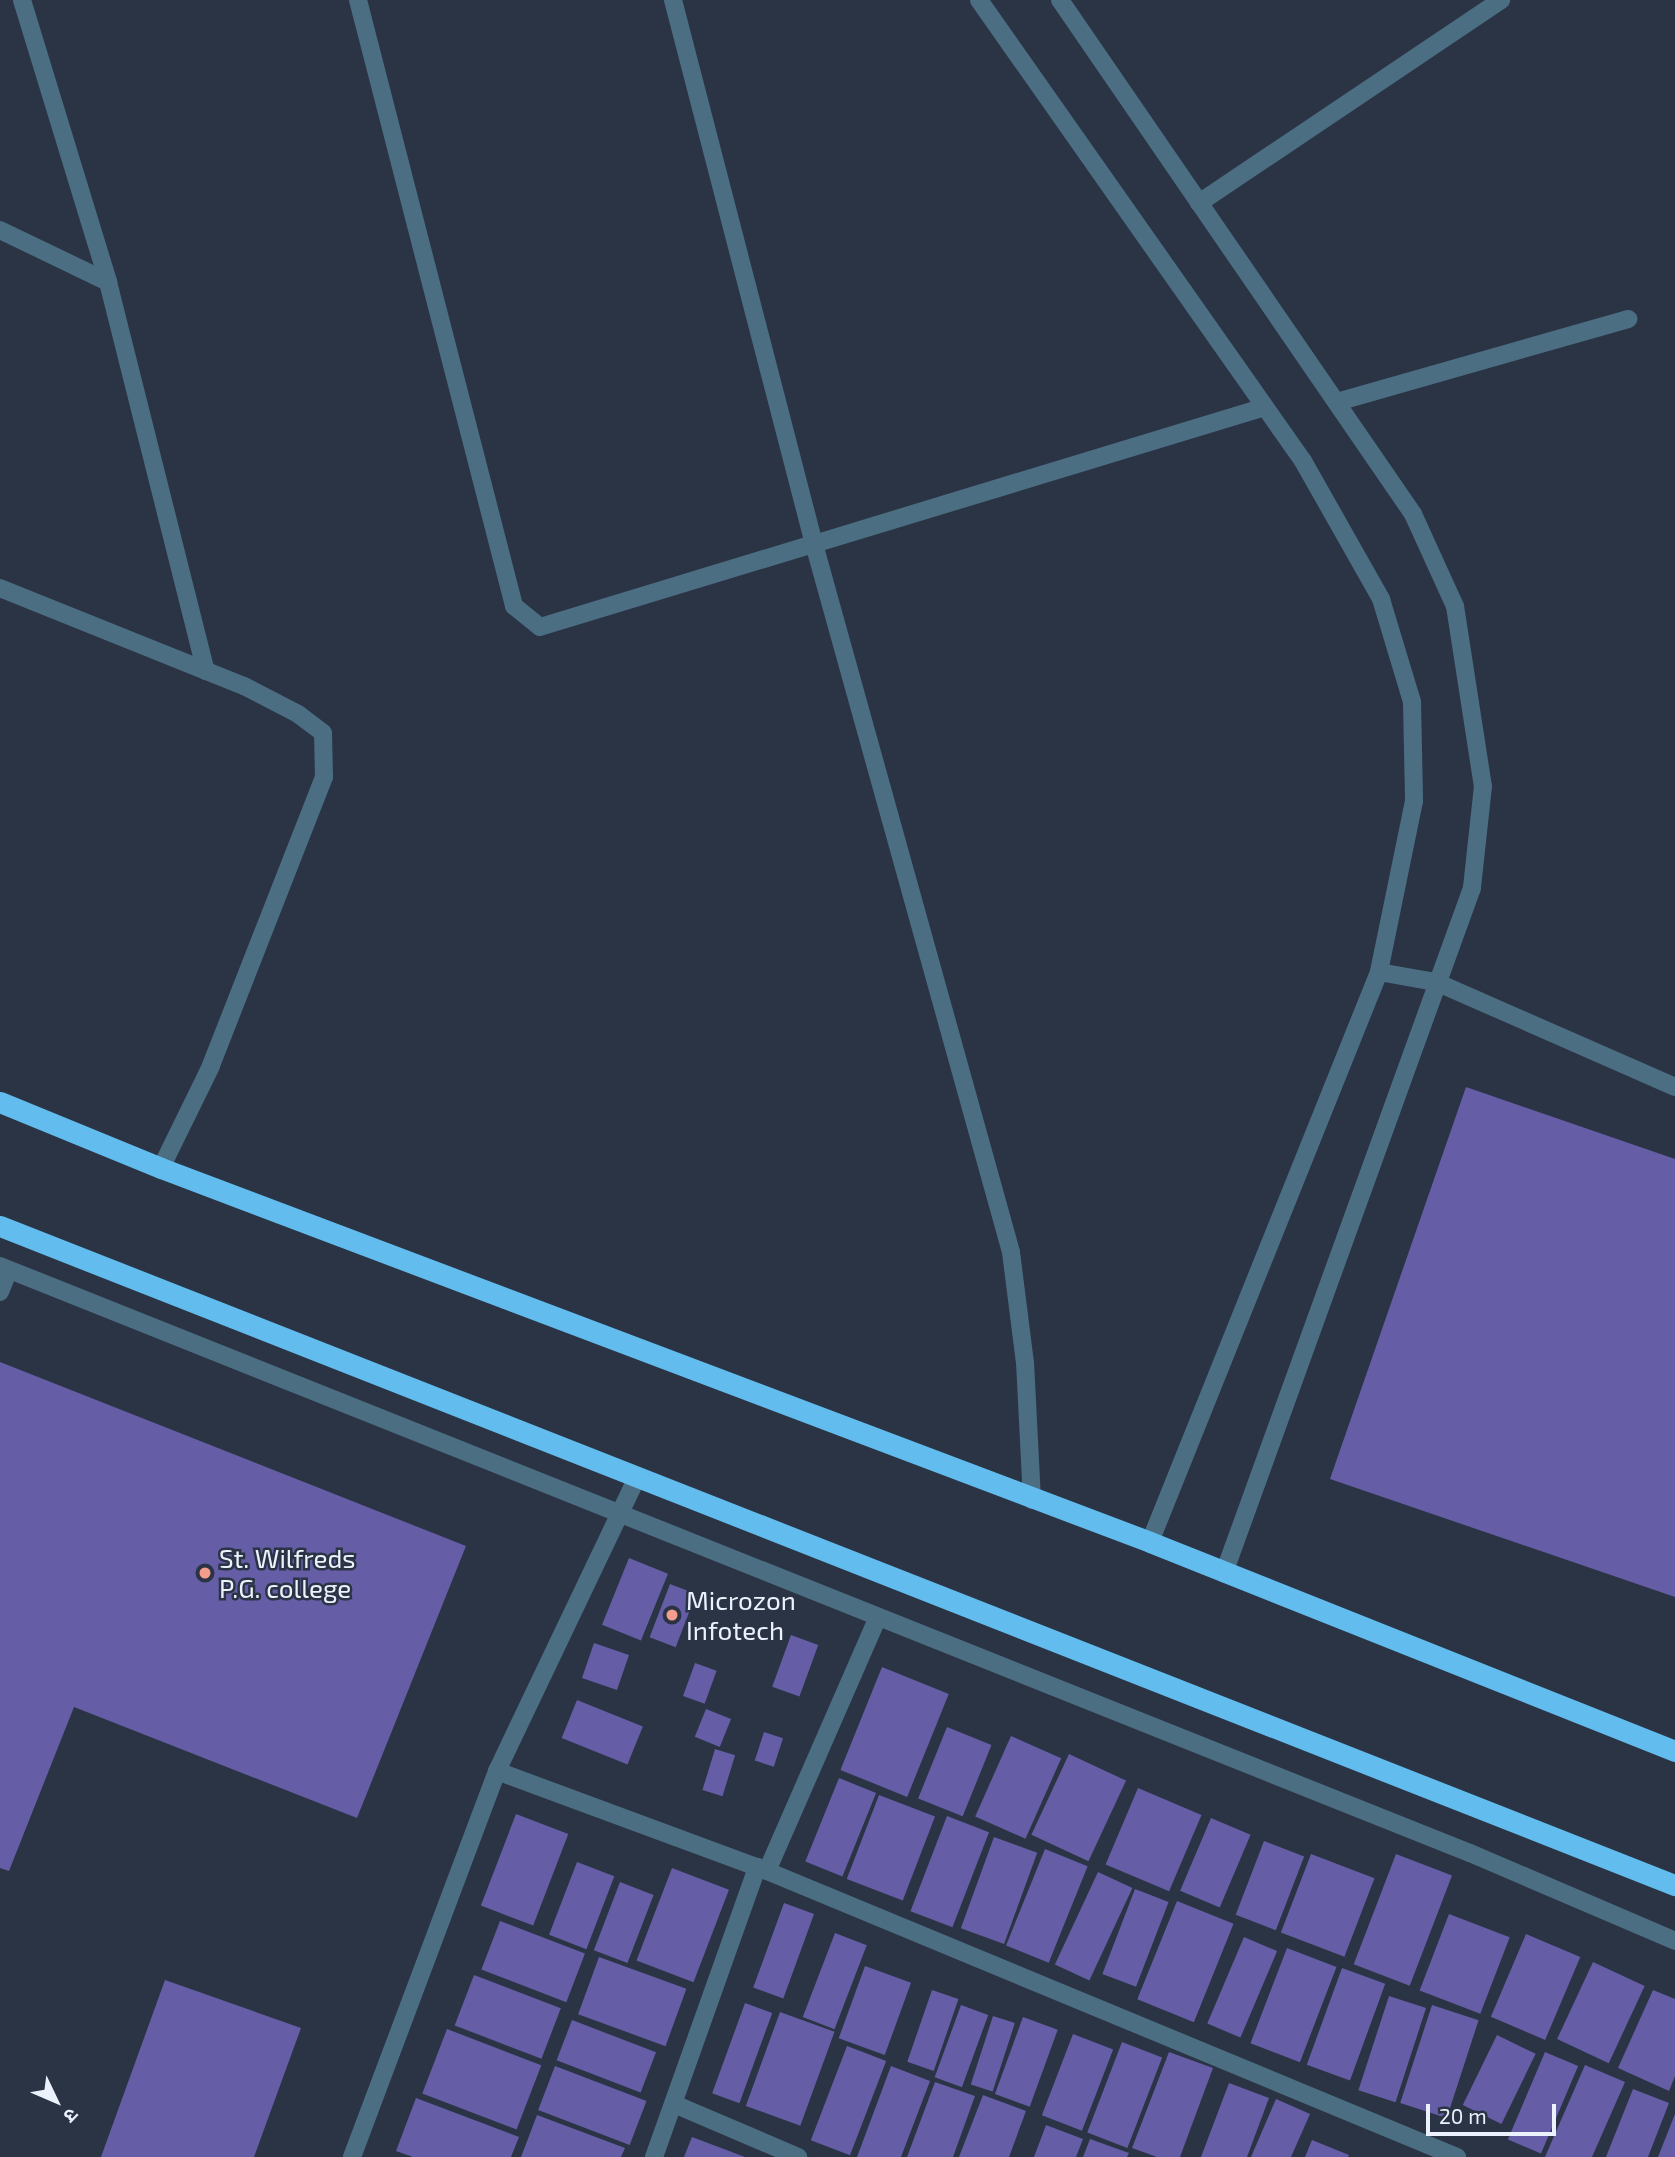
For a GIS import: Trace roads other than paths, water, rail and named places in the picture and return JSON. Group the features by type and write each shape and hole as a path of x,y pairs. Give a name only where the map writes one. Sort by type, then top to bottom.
{"highway":[{"path":"0,1102 160,1168 1032,1500 1150,1542 1675,1751"},
{"path":"0,1226 636,1479 1675,1885"}],"street":[{"path":"22,0 108,282 206,671"},
{"path":"358,0 514,606 540,628 1264,407"},
{"path":"673,0 814,544 1011,1251 1025,1363 1032,1500"},
{"path":"979,0 1303,461 1381,599 1412,702 1413,801 1379,972 1150,1542"},
{"path":"1059,0 1413,513 1455,606 1483,786 1472,888 1224,1573"},
{"path":"1199,203 1501,0"},
{"path":"0,230 108,282"},
{"path":"1337,402 1628,318"},
{"path":"0,588 206,671 298,713 323,733 324,776 211,1066 160,1168"},
{"path":"1379,972 1436,982 1675,1087"},
{"path":"0,1292 5,1268 1458,1847 1675,1941"},
{"path":"352,2157 497,1772 617,1510 636,1479"},
{"path":"654,2157 762,1869 878,1616"},
{"path":"497,1772 762,1869 1457,2157"},
{"path":"674,2104 798,2157"}],"place":[{"name":"St. Wilfreds P.G. college","path":"205,1573"},
{"name":"Microzon Infotech","path":"672,1615"}]}
